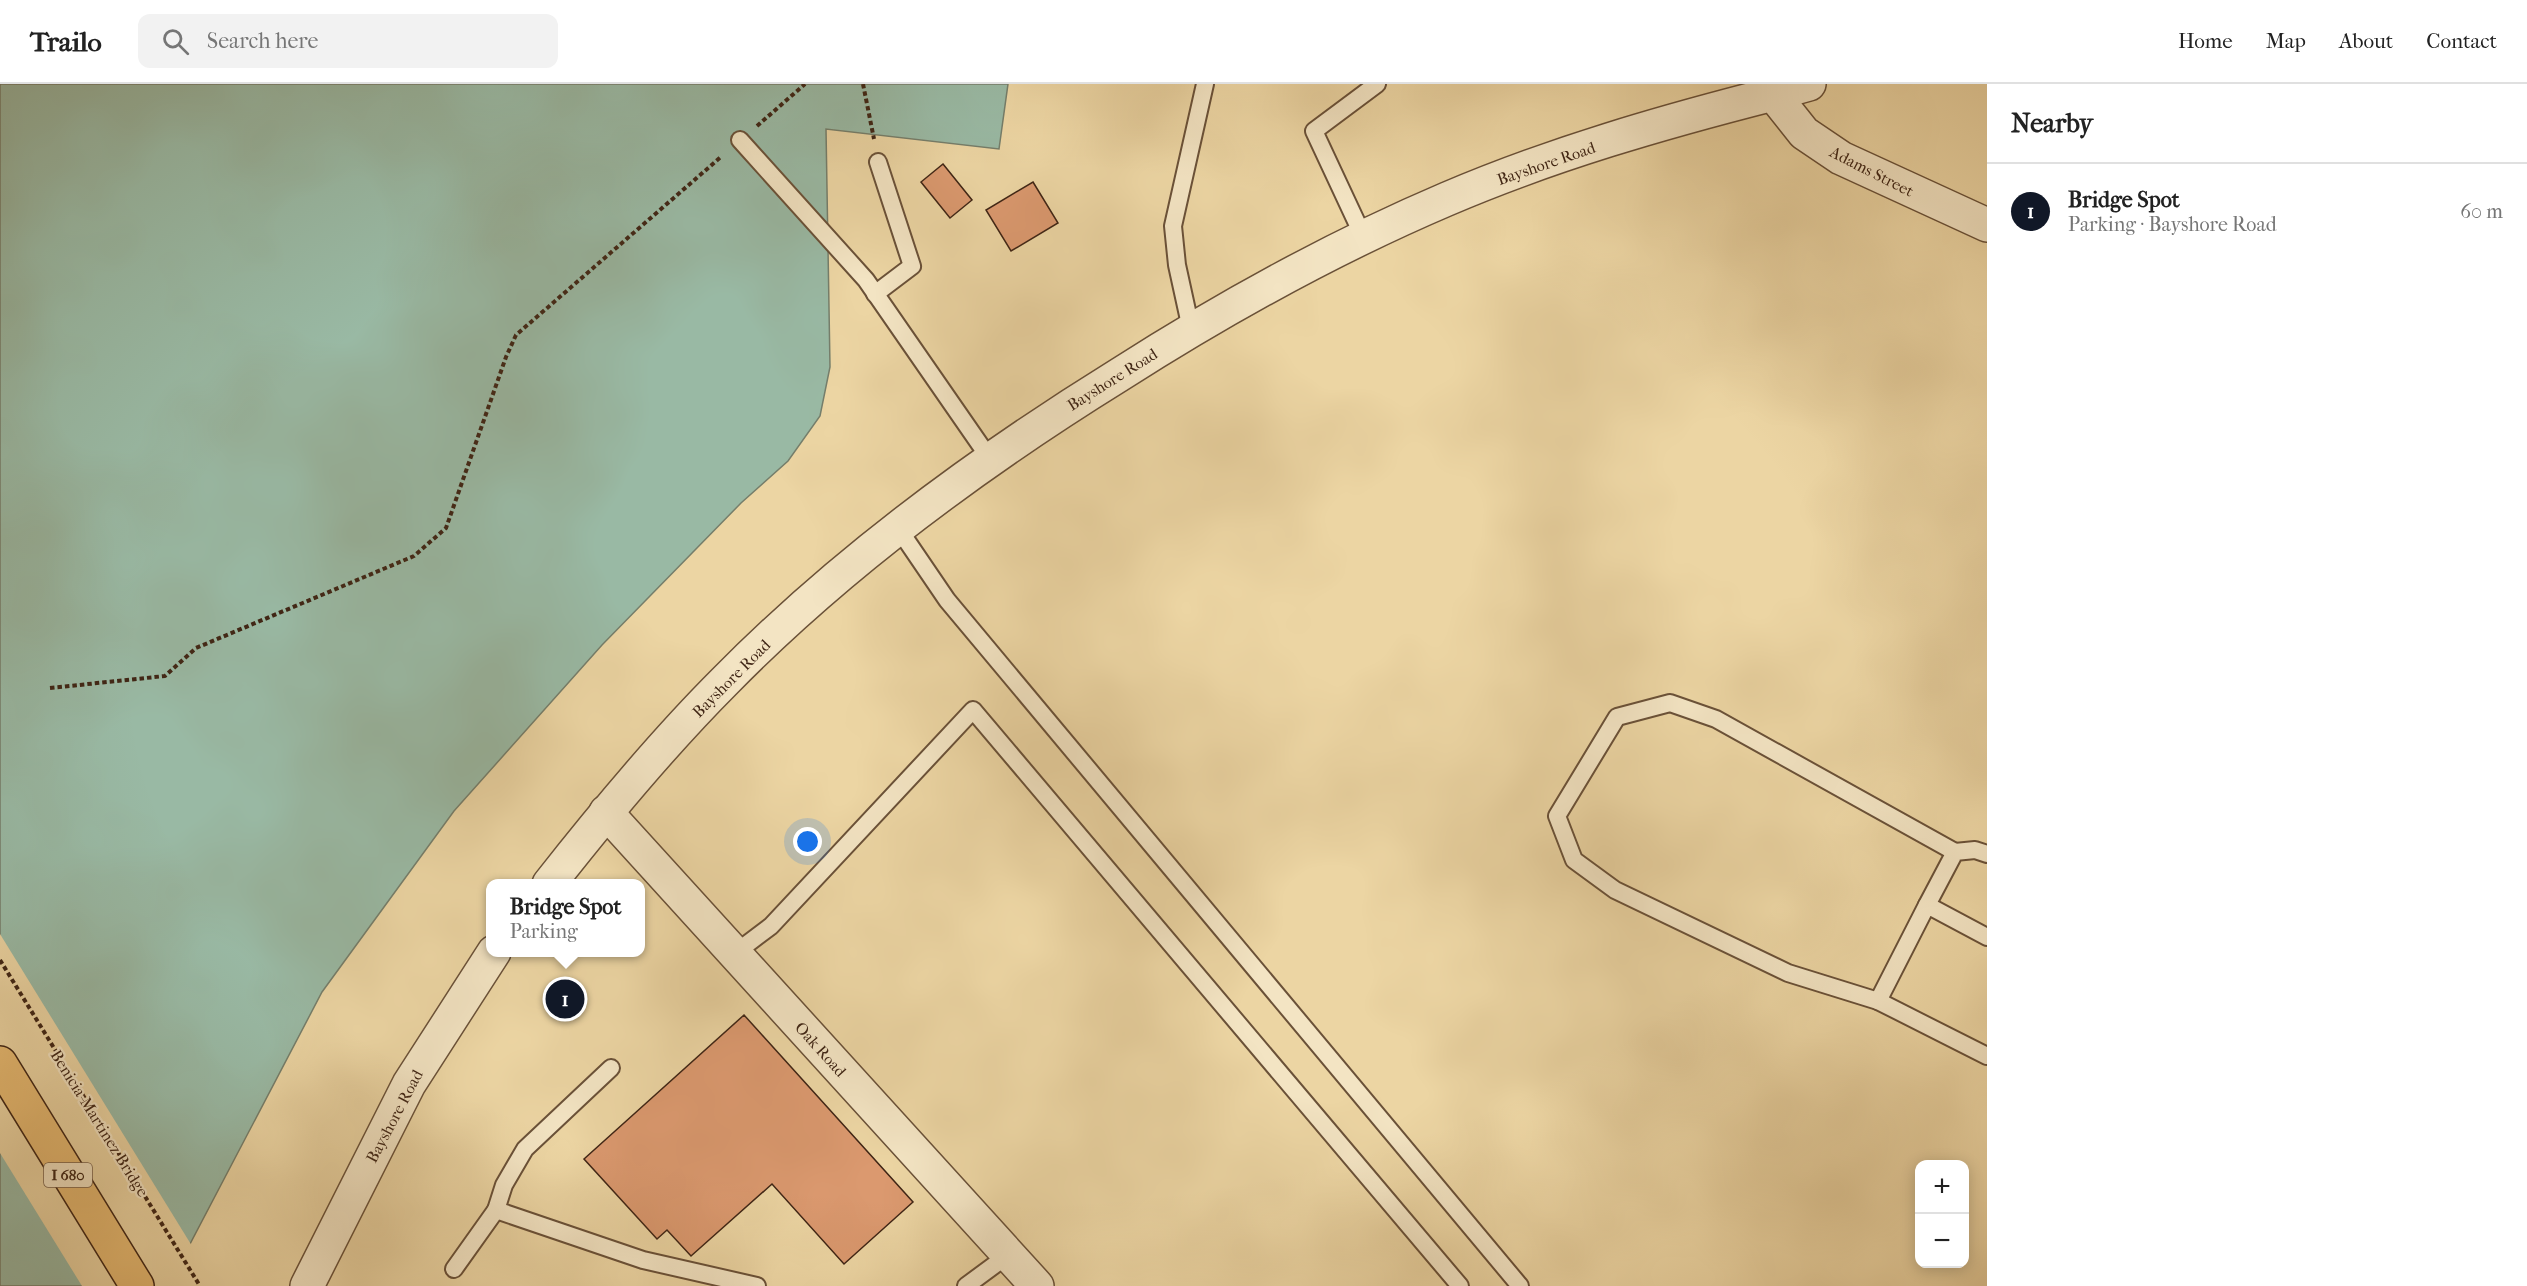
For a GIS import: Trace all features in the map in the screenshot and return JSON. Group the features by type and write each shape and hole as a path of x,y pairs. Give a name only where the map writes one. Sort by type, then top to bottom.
{"highway":[{"name":"I 680","path":"0,1063 137,1286"}],"street":[{"name":"Bayshore Road","path":"553,879 606,812 724,681 833,580 946,489 1068,406 1191,329 1273,282 1363,236 1450,197 1531,166 1677,119 1809,84"},
{"name":"Adams Street","path":"1773,94 1804,133 1841,158 1987,225"},
{"name":"Oak Road","path":"606,812 1036,1286"},
{"name":"Bayshore Road","path":"307,1286 409,1084 491,957"}],"lane":[{"path":"1191,329 1177,265 1173,226 1205,84"},
{"path":"1363,236 1314,131 1377,84"},
{"path":"740,140 866,280 990,459"},
{"path":"875,294 912,266 878,162"},
{"path":"898,528 947,600 1520,1286"},
{"path":"1987,854 1975,850 1954,852 1716,719 1670,703 1617,717 1557,816 1574,860 1615,891 1788,974 1878,1001 1987,1056"},
{"path":"734,954 771,926 973,710 1460,1286"},
{"path":"1878,1001 1954,852"},
{"path":"1927,905 1987,937"},
{"path":"454,1269 496,1210 504,1185 525,1149 611,1068"},
{"path":"496,1210 643,1260 757,1286"},
{"path":"966,1286 1008,1254"}],"path":[{"path":"50,688 165,676 196,648 414,556 446,528 506,357 516,335 805,84"},
{"path":"863,84 878,162"},
{"name":"Benicia-Martinez Bridge","path":"0,960 200,1286"}],"shaded area":[{"path":"0,84 1008,84 999,149 826,129 830,367 820,416 788,461 741,503 602,645 454,811 322,992 168,1286 0,1286"}],"pier":[{"path":"0,934 192,1246 171,1286 82,1286 0,1153"}],"building":[{"path":"943,164 972,200 950,218 921,182"},
{"path":"1033,182 1058,223 1011,251 986,210"},
{"path":"744,1015 913,1202 844,1264 772,1184 691,1256 667,1230 657,1239 584,1159"}],"place":[{"name":"Bridge Spot","path":"565,999"}]}
